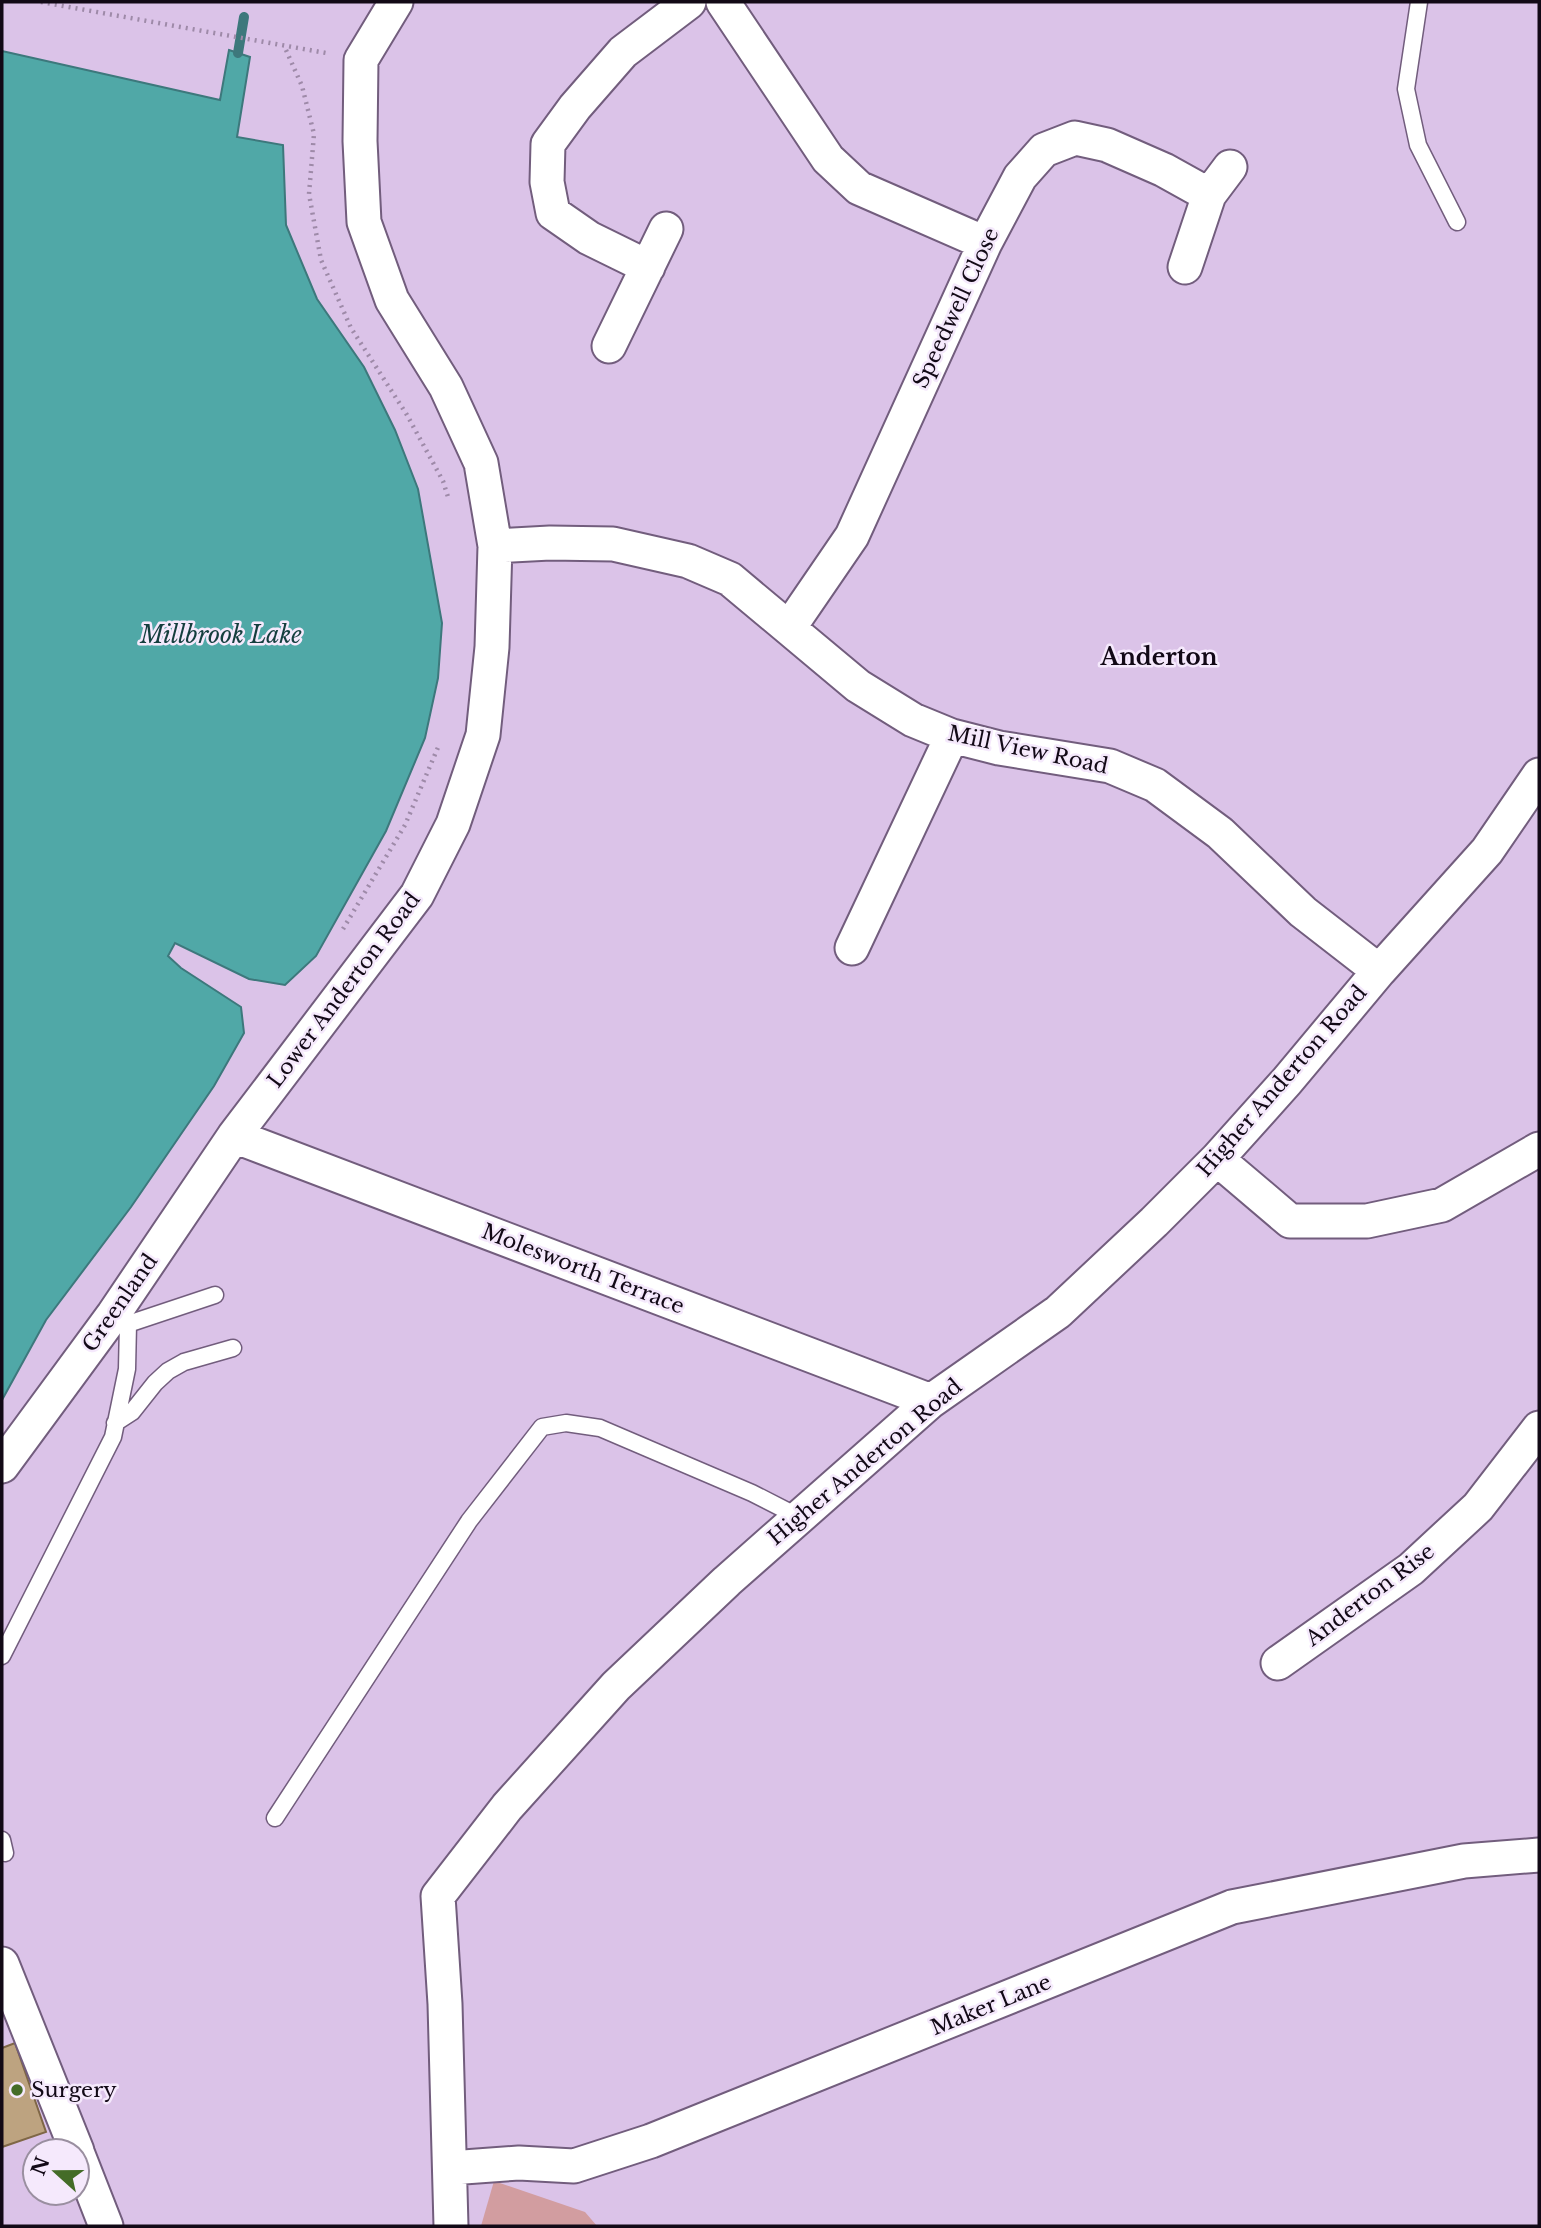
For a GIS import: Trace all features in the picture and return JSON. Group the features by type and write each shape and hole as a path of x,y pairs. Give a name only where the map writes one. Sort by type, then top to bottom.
{"street":[{"path":"361,60 396,2"},
{"path":"648,267 589,238 553,213 547,181 548,144 575,107 623,52 689,2"},
{"path":"723,2 828,159 859,188 985,243"},
{"name":"Lower Anderton Road","path":"234,1136 417,895 453,824 483,735 492,647 495,547 481,463 446,387 392,300 364,222 360,141 361,60"},
{"name":"Speedwell Close","path":"789,628 852,536 985,243 1020,177 1044,150 1074,138 1107,145 1164,170 1209,195"},
{"path":"1185,267 1209,195 1230,167"},
{"path":"609,346 666,229"},
{"name":"Mill View Road","path":"495,547 550,543 613,544 688,561 730,579 858,686 914,720 952,736 999,748 1110,766 1155,785 1220,833 1303,912 1379,971"},
{"path":"852,948 952,736"},
{"name":"Higher Anderton Road","path":"451,2226 445,2004 438,1896 507,1807 616,1686 799,1517 931,1401 1058,1311 1217,1159 1287,1081 1379,971 1487,851 1539,775"},
{"name":"Greenland","path":"2,1466 120,1320 234,1136"},
{"name":"Molesworth Terrace","path":"234,1136 931,1401"},
{"path":"1217,1159 1290,1221 1367,1221 1442,1205 1539,1149"},
{"name":"Anderton Rise","path":"1278,1663 1410,1569 1478,1507 1539,1427"},
{"name":"Maker Lane","path":"450,2168 519,2163 575,2166 651,2141 1232,1907 1464,1861 1539,1854"},
{"path":"2,1964 71,2137"},
{"path":"91,2187 106,2226"}],"lane":[{"path":"1419,2 1406,89 1418,145 1457,222"},
{"path":"2,1656 113,1437 127,1368 120,1320 215,1295"},
{"path":"115,1423 132,1412 167,1371 184,1362 233,1348"},
{"path":"275,1818 469,1521 542,1427 566,1423 600,1428 752,1493 799,1517"}],"path":[{"path":"41,2 361,60"},
{"path":"286,50 303,86 314,134 309,194 321,260 351,328 407,415 443,481 451,506"},
{"path":"337,940 405,825 443,735"}],"shaded area":[{"path":"494,2181 585,2212 597,2226 481,2226"}],"water":[{"name":"Millbrook Lake","path":"229,50 250,57 237,137 283,145 286,225 317,299 364,367 395,430 418,489 442,623 438,678 425,738 386,831 316,956 285,985 249,979 175,943 168,956 181,968 241,1007 244,1033 214,1086 131,1207 46,1320 2,1400 2,51 220,100"}],"building":[{"name":"Surgery","path":"15,2043 46,2132 21,2137 21,2141 2,2147 2,2048"}],"waterway":[{"path":"238,53 244,17"}],"place":[{"name":"Surgery","path":"17,2090"}],"district":[{"name":"Anderton","path":"1159,657"}]}
